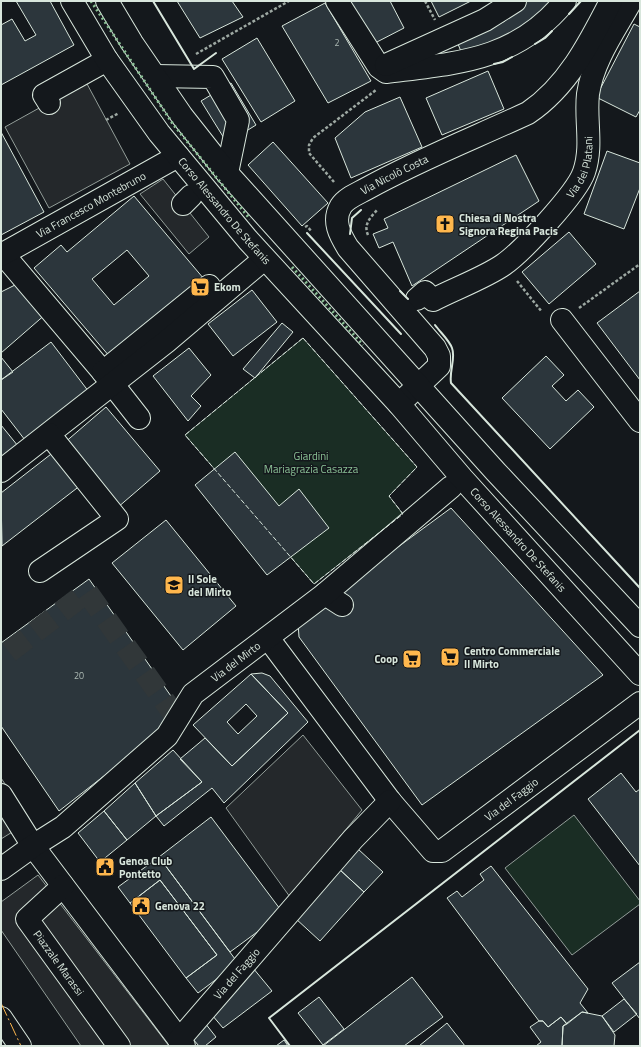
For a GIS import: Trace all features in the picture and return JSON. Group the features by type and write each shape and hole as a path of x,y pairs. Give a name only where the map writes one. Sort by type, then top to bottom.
{"street":[{"name":"Corso Alessandro De Stefanis","path":"72,1 107,60 159,134 264,259 399,404 462,478 640,674"},
{"path":"106,1 182,116 227,173 496,472 640,626"},
{"path":"338,1 383,70"},
{"path":"383,70 486,20 515,1"},
{"path":"383,70 466,62 497,52 517,43 540,27 565,1"},
{"name":"Via Nicolò Costa","path":"419,386 439,366 439,356 435,348 348,248 336,226 341,206 349,198 381,181 528,113 551,95 590,59 611,1"},
{"name":"Via dei Platani","path":"417,299 425,292 433,300 503,265 534,237 561,206 584,174 589,144 588,94 590,59 631,1"},
{"path":"49,103 44,95 107,60"},
{"path":"155,76 213,77 238,120 227,173"},
{"name":"Via Francesco Montebruno","path":"139,418 108,378 2,254 110,184 178,156"},
{"path":"108,378 166,342 264,259"},
{"path":"1,471 49,434 209,286"},
{"path":"562,320 640,420"},
{"path":"399,404 419,386"},
{"path":"40,571 116,519 49,434"},
{"name":"Via del Mirto","path":"33,846 63,827 167,736 193,694 330,591 451,487"},
{"name":"Via del Faggio","path":"268,638 390,801 433,851 442,851 640,704"},
{"path":"1,795 33,846 182,1043"},
{"name":"Via del Faggio","path":"182,1043 353,839 390,801"},
{"path":"1,869 33,846"},
{"name":"Piazzale Marassi","path":"63,886 26,919 119,1046"},
{"path":"1,1018 20,1046"}],"path":[{"path":"189,57 289,1"},
{"path":"349,198 309,153 309,145 313,138 386,83 383,70"},
{"path":"371,241 366,232 366,226 386,198 386,192 381,181"},
{"path":"503,265 543,313 562,320 640,264"}],"green space":[{"name":"Giardini Mariagrazia Casazza","path":"303,338 417,467 389,496 403,514 314,584 185,435"},
{"path":"574,815 640,901 640,904 572,955 505,868"}],"shaded area":[{"path":"86,82 130,164 49,208 5,127"},
{"path":"163,179 209,237 189,254 140,194"},
{"path":"303,735 362,810 290,897 226,808"},
{"path":"1,778 30,821 1,839"},
{"path":"38,875 169,1046 81,1046 1,930 1,902"}],"building":[{"path":"16,1 50,1 74,45 1,85 1,25 12,19 25,41 36,35"},
{"path":"177,1 232,1 243,17 200,38"},
{"path":"350,1 390,1 404,28 373,44"},
{"path":"431,1 471,1 439,17"},
{"path":"522,1 559,1 513,39 462,54 458,44 505,21"},
{"path":"325,3 371,81 328,103 282,26"},
{"path":"634,24 640,27 640,110 636,117 596,97"},
{"path":"257,38 295,101 261,122 222,59"},
{"path":"488,71 504,109 442,135 426,98"},
{"path":"231,83 256,125 227,143 201,101"},
{"path":"400,97 422,147 351,178 335,138 365,112"},
{"path":"1,132 44,212 1,235"},
{"path":"273,142 328,203 302,226 248,165"},
{"path":"607,151 640,163 640,188 624,229 584,214"},
{"name":"Chiesa di Nostra Signora Regina Pacis","path":"516,155 539,201 412,286 393,242 379,248 373,234 388,228 384,219"},
{"path":"134,196 204,279 110,357 34,268 61,245 67,252","holes":["127,250 149,276 114,305 92,279"]},
{"path":"569,232 596,264 549,304 522,272"},
{"path":"19,283 47,313 1,353 1,292"},
{"path":"252,290 277,322 233,356 208,324"},
{"path":"640,291 640,380 597,323"},
{"path":"282,323 293,332 255,378 243,369"},
{"path":"51,342 89,392 25,440 1,409 1,380"},
{"path":"189,348 211,375 191,396 201,406 188,421 153,376"},
{"path":"546,356 564,375 552,386 566,401 578,390 594,407 550,449 502,398"},
{"path":"1,357 13,372 1,380"},
{"path":"106,407 160,471 117,508 63,444"},
{"path":"1,425 18,446 1,459"},
{"path":"55,451 81,485 2,546 1,493"},
{"path":"235,452 279,506 299,489 329,528 267,575 195,485"},
{"name":"Centro Commerciale Il Mirto","path":"451,508 603,675 422,805 299,637 298,623 304,616"},
{"name":"Il Sole del Mirto","path":"166,520 236,606 183,650 112,563"},
{"path":"89,579 180,709 163,730 59,811 1,726 1,643"},
{"path":"262,673 270,676 308,722 224,803 212,788 164,826 156,816 202,782 180,759 205,738 232,766 288,713 251,674"},
{"path":"251,674 288,713 232,766 193,725","holes":["246,704 257,716 238,734 227,722"]},
{"path":"173,750 202,782 156,816 135,783"},
{"path":"621,773 636,792 640,789 640,866 588,799"},
{"path":"135,783 156,816 127,840 104,811"},
{"path":"104,811 127,840 100,862 78,833"},
{"path":"211,817 283,913 230,952 159,857"},
{"path":"358,849 383,872 364,892 339,869"},
{"path":"159,857 238,963 198,993 186,978 217,955 160,880 130,903 118,887"},
{"path":"491,866 588,989 580,1003 588,1013 582,1012 567,1024 561,1017 548,1027 543,1021 539,1021 447,898 457,891 462,897 484,880 480,874"},
{"path":"339,869 364,892 320,941 295,918"},
{"path":"160,880 217,955 186,978 130,903"},
{"path":"640,962 640,1019 612,983"},
{"path":"253,968 272,991 223,1028 212,1015"},
{"path":"412,977 443,1017 404,1046 323,1046"},
{"path":"319,997 344,1029 323,1045 298,1013"},
{"path":"624,999 637,1014 614,1032 602,1016"},
{"path":"582,1012 602,1016 615,1035 614,1046 562,1046 563,1026"},
{"path":"561,1017 567,1024 563,1026 562,1046 536,1046 541,1042 530,1027 539,1021 543,1021 548,1027"},
{"path":"205,1023 216,1037 205,1046 199,1046 192,1038"},
{"path":"447,1023 465,1046 419,1046"},
{"path":"284,1040 288,1046 276,1046"}],"tunnel":[{"path":"9,652 87,592 178,720"}],"hedge":[{"path":"91,1 173,124 250,219"},
{"path":"292,267 363,345"}],"fence":[{"path":"303,338 417,467 389,496 403,514 314,584 185,435 303,338"}],"wall":[{"path":"153,1 194,69 216,53"},
{"path":"569,14 581,1"},
{"path":"535,44 545,38 552,31"},
{"path":"494,64 503,62 512,57"},
{"path":"350,234 352,218 361,210"},
{"path":"307,233 401,334"},
{"path":"400,291 408,299"},
{"path":"435,325 447,339 452,348 453,356 451,383 640,588"},
{"path":"290,1046 269,1018 640,730"}],"power":[{"path":"1,1003 21,1046"}],"place":[{"name":"Chiesa di Nostra Signora Regina Pacis","path":"445,224"},
{"name":"Ekom","path":"200,287"},
{"name":"Il Sole del Mirto","path":"174,585"},
{"name":"Centro Commerciale Il Mirto","path":"450,657"},
{"name":"Coop","path":"412,659"},
{"name":"Genoa Club Pontetto","path":"105,867"},
{"name":"Genova 22","path":"141,906"}]}
